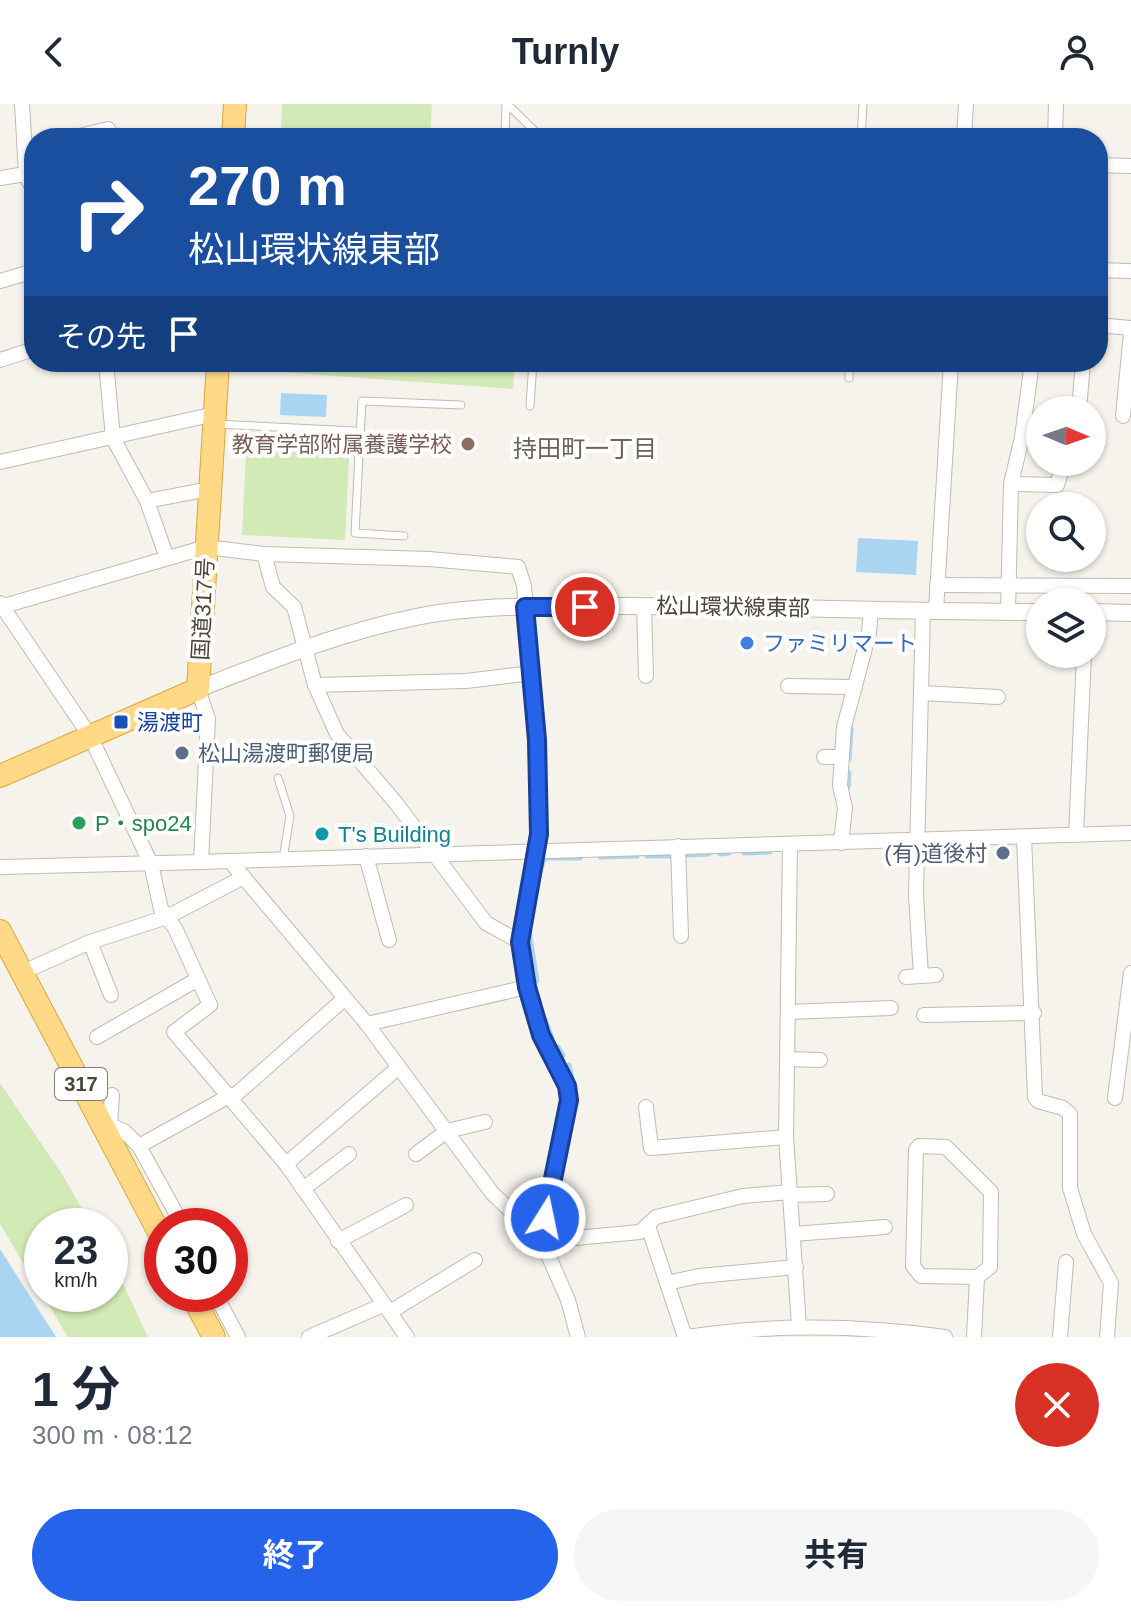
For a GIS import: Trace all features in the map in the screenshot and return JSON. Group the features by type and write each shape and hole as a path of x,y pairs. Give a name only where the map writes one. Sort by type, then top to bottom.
{"highway":[{"path":"234,128 235,104"},
{"name":"国道317号","path":"0,776 198,689 217,372"},
{"name":"317","path":"0,931 12,964 108,1127 147,1208"},
{"path":"201,1312 214,1337"}],"street":[{"path":"22,104 25,128"},
{"path":"965,128 966,104"},
{"path":"1055,128 1056,104"},
{"path":"1108,165 1131,166"},
{"path":"0,178 24,174"},
{"path":"1108,270 1129,271"},
{"path":"0,281 24,274"},
{"path":"1108,327 1131,330 1123,416"},
{"path":"0,360 24,352"},
{"path":"107,372 113,438 147,501 167,558"},
{"path":"921,976 917,840 921,693 930,610 937,585 950,372"},
{"path":"1008,612 1011,484 1022,437 1031,372"},
{"path":"1080,396 1082,372"},
{"path":"0,462 214,419"},
{"path":"1011,484 1057,485 1060,476"},
{"path":"147,501 209,489"},
{"path":"407,1337 286,1164 232,1096 174,1032 210,1005 161,909 151,864 90,736 1,605 206,547 264,554 429,559 518,567 522,574 532,673 537,849 520,942 527,987 541,1035 567,1086 569,1100 548,1195 542,1241"},
{"path":"264,554 273,587 294,607 315,685 337,734 396,803 431,854 466,893 486,923 520,942"},
{"path":"937,585 1131,586"},
{"path":"644,606 646,676"},
{"name":"松山環状線東部","path":"198,689 306,647 418,616 525,607 644,606 1026,612"},
{"path":"841,843 845,808 840,785 844,727 869,633 871,609"},
{"path":"1106,612 1131,613"},
{"path":"1076,835 1083,668"},
{"path":"315,685 466,681 532,673"},
{"path":"788,686 855,687"},
{"path":"198,689 208,719 201,862"},
{"path":"921,693 998,697"},
{"path":"824,757 842,757"},
{"path":"0,867 1131,833"},
{"path":"1024,837 1023,874 1030,915 1035,1097 1070,1114 1070,1188 1084,1234 1111,1283 1107,1337"},
{"path":"790,844 786,1137 799,1326"},
{"path":"678,846 681,936"},
{"path":"366,856 389,940"},
{"path":"230,861 367,1024 492,1193 521,1217 542,1241 568,1300 578,1337"},
{"path":"12,964 167,917 242,878"},
{"path":"90,942 111,995"},
{"path":"1115,1098 1126,1042 1131,973"},
{"path":"97,1037 198,979"},
{"path":"367,1024 527,987"},
{"path":"139,1146 232,1096 344,999"},
{"path":"788,1012 891,1008"},
{"path":"924,1015 1034,1013"},
{"path":"787,1059 820,1060"},
{"path":"286,1164 399,1067"},
{"path":"112,1095 108,1127 124,1131 139,1146 175,1208"},
{"path":"646,1107 651,1148 786,1137"},
{"path":"416,1154 447,1131 485,1122"},
{"path":"974,1337 977,1277 990,1267 991,1192 946,1147 919,1146 916,1150 913,1266 921,1276 977,1277"},
{"path":"303,1189 349,1154"},
{"path":"542,1241 640,1232 656,1217 743,1196 827,1194"},
{"path":"338,1241 406,1205"},
{"path":"648,1226 686,1337 799,1326 815,1333 945,1337"},
{"path":"793,1234 885,1227"},
{"path":"309,1337 387,1309 475,1260"},
{"path":"1060,1337 1066,1262"},
{"path":"667,1283 699,1276 796,1267"},
{"path":"225,1312 238,1337"}],"lane":[{"path":"505,128 506,104"},
{"path":"506,104 531,128"},
{"path":"862,128 863,104"},
{"path":"530,406 532,372"},
{"path":"849,372 849,378"},
{"path":"404,536 355,533 362,401 461,405"},
{"path":"214,419 356,431 360,435"},
{"path":"278,778 290,816 283,859"}],"green space":[{"path":"282,104 432,104 431,128 281,128"},
{"path":"282,372 514,372 513,389"},
{"path":"247,433 350,438 345,540 242,535"},
{"path":"0,1083 82,1208 24,1208 24,1264 0,1224"},
{"path":"128,1294 148,1337 68,1337 53,1312 128,1312"}],"water":[{"path":"281,393 327,395 326,417 280,415"},
{"path":"858,538 918,541 916,575 856,572"},
{"path":"0,1249 24,1287 24,1312 40,1312 56,1337 0,1337"}],"waterway":[{"path":"849,759 851,729"},
{"path":"848,787 849,773"},
{"path":"744,853 770,852"},
{"path":"720,854 729,853"},
{"path":"688,855 709,854"},
{"path":"600,857 637,856"},
{"path":"647,856 673,856"},
{"path":"537,882 544,858 580,858"},
{"path":"529,931 537,981"},
{"path":"545,1019 552,1038"},
{"path":"558,1047 563,1056"},
{"path":"569,1065 575,1090"}],"place":[{"name":"教育学部附属養護学校","path":"468,444"},
{"name":"ファミリマート","path":"747,643"},
{"name":"湯渡町","path":"121,722"},
{"name":"松山湯渡町郵便局","path":"182,753"},
{"name":"P・spo24","path":"79,823"},
{"name":"T's Building","path":"322,834"},
{"name":"(有)道後村","path":"1003,853"}],"district":[{"name":"持田町一丁目","path":"585,448"}],"route":[{"path":"545,1218 569,1100 567,1086 541,1035 527,987 520,942 539,834 537,740 525,607 585,607"}]}
